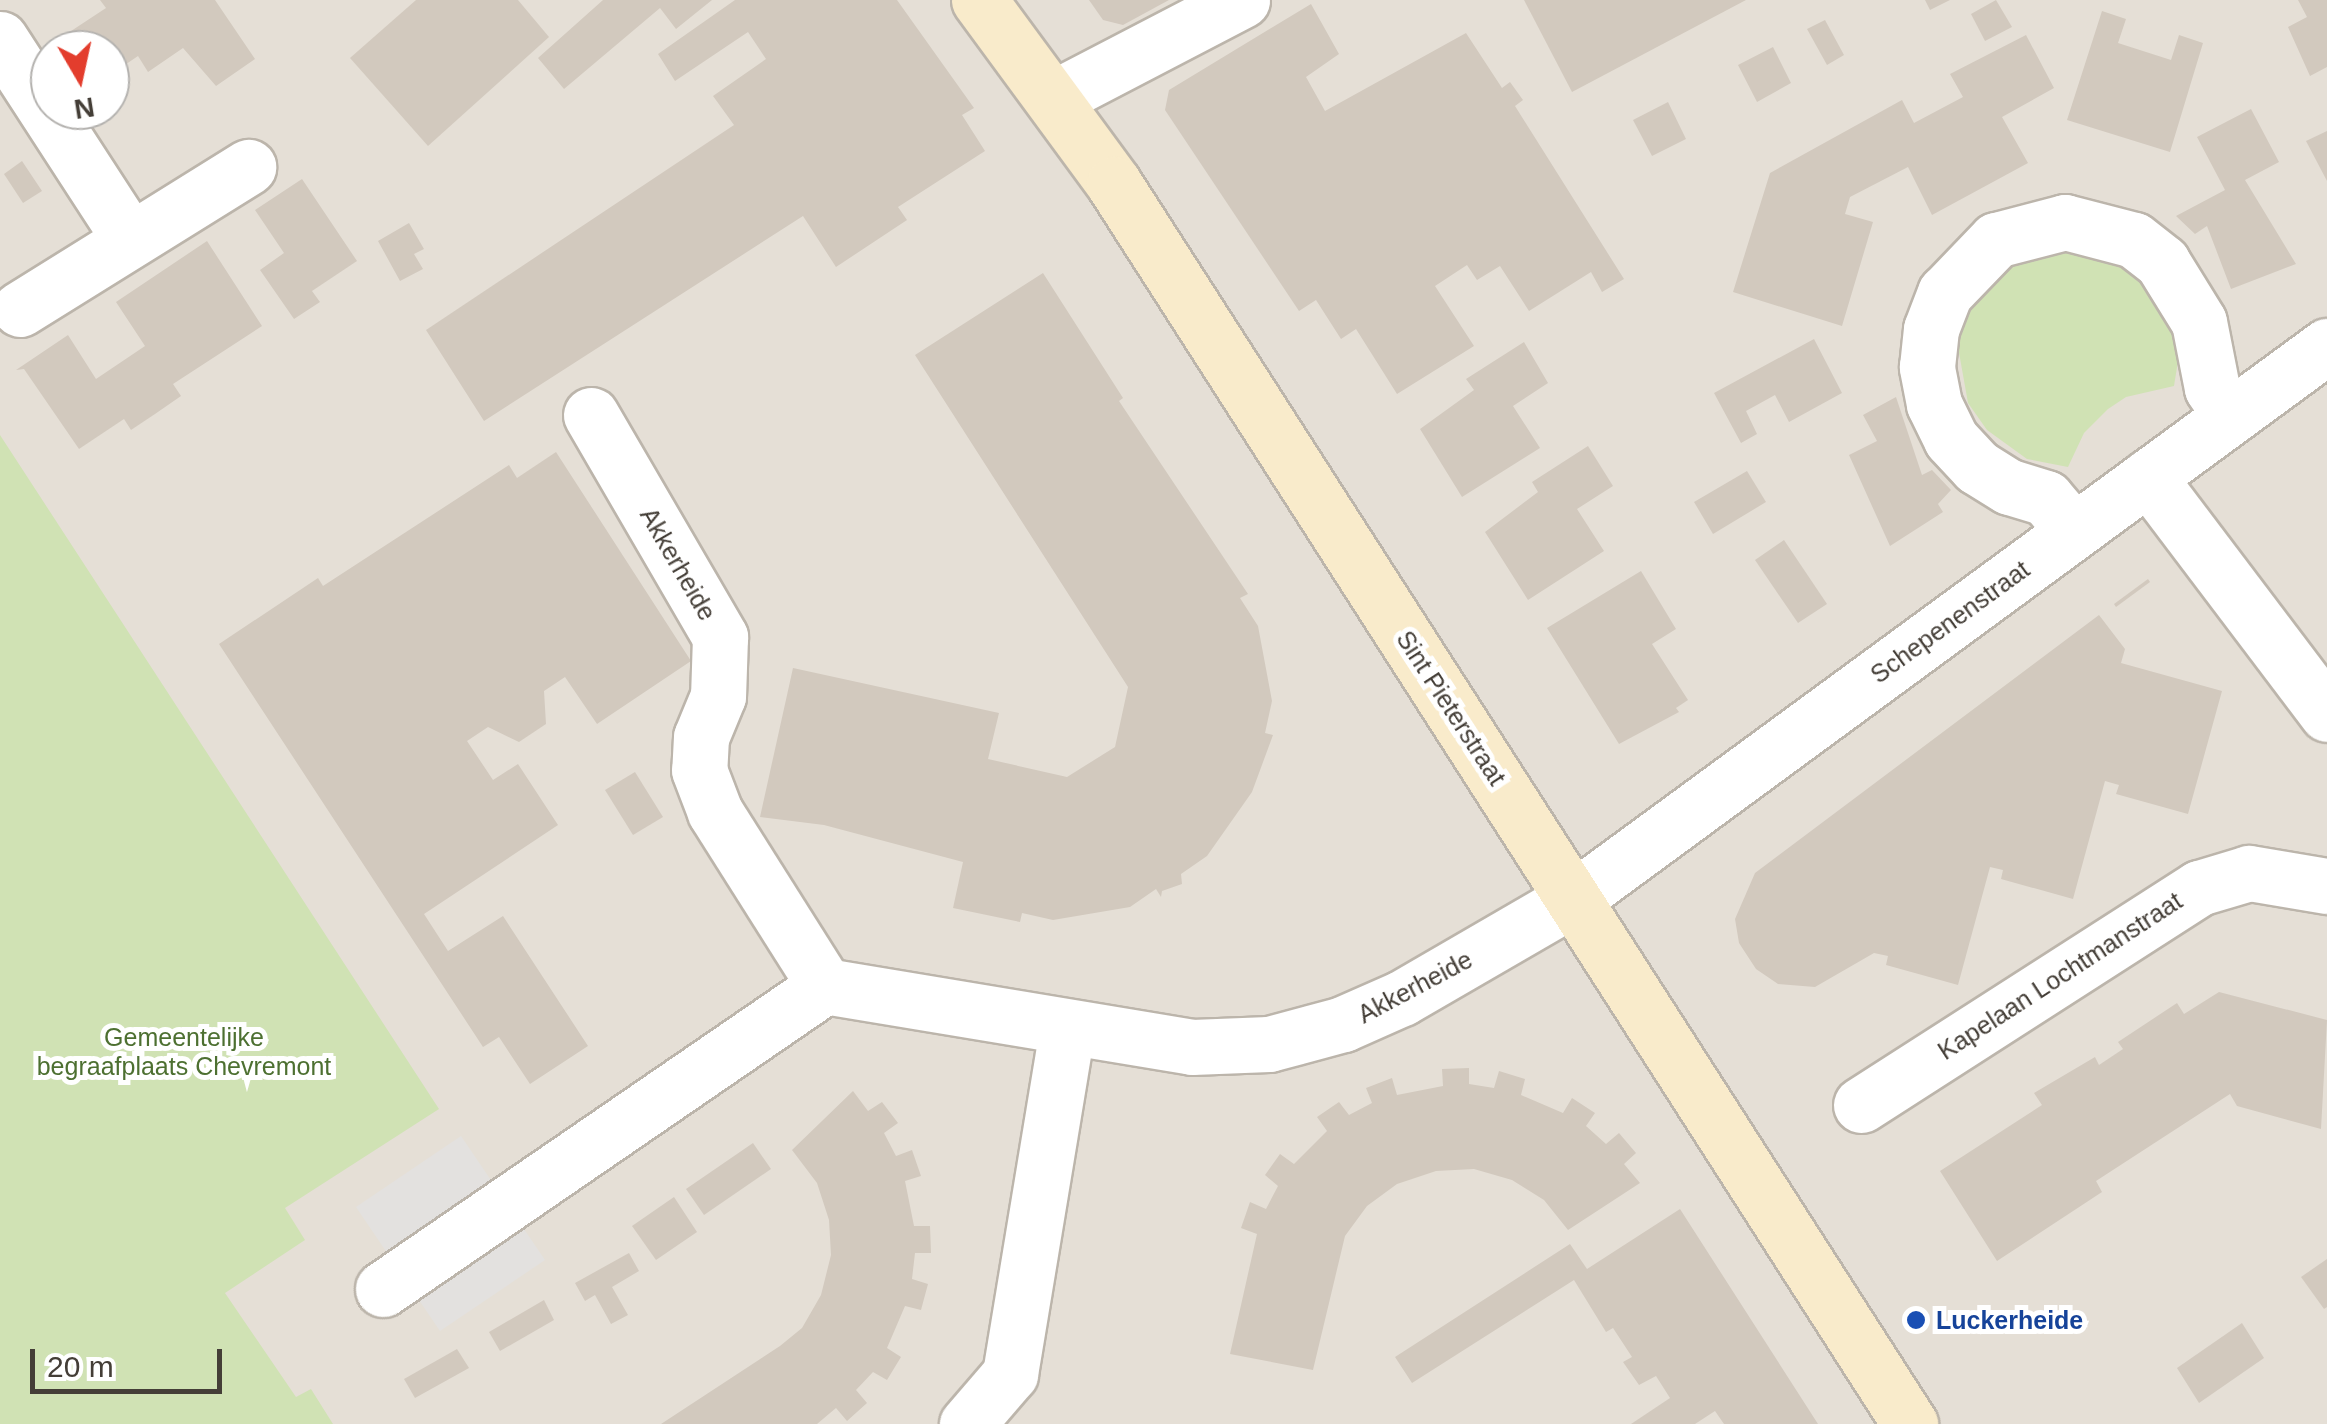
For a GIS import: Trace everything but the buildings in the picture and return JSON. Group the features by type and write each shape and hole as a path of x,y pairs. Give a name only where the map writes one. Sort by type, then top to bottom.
{"street":[{"name":"Sint Pieterstraat","path":"979,0 1054,98 1910,1424"},
{"path":"1054,98 1242,0"},
{"path":"0,39 130,240"},
{"path":"20,309 248,166"},
{"path":"2074,531 2046,498 2009,487 1977,467 1951,439 1934,404 1926,367 1931,328 1945,293 1968,262 1996,240 2065,222 2134,240 2162,262 2199,322 2212,388 2232,416"},
{"name":"Schepenenstraat","path":"1574,899 2327,346"},
{"name":"Akkerheide","path":"591,415 720,637 718,696 701,736 699,770 716,812 824,986 1066,1031 1192,1047 1269,1044 1402,998 1574,899"},
{"path":"2148,477 2327,714"},
{"name":"Kapelaan Lochtmanstraat","path":"1861,1104 2199,888 2249,873 2327,886"},
{"path":"383,1289 824,986"},
{"path":"966,1424 1010,1374 1066,1031"}],"shaded area":[{"path":"0,0 2327,0 2327,1424 0,1424"},
{"path":"461,1136 545,1260 440,1331 356,1207"}],"green space":[{"path":"2079,247 2138,271 2174,324 2179,355 2174,386 2126,397 2108,409 2084,433 2068,467 2027,459 1987,430 1968,403 1958,347 1964,319 1996,273 2021,257"},
{"name":"Gemeentelijke begraafplaats Chevremont","path":"0,435 439,1109 285,1208 305,1240 225,1293 296,1397 311,1389 333,1424 0,1424"}],"place":[{"name":"Luckerheide","path":"1916,1320"}]}
